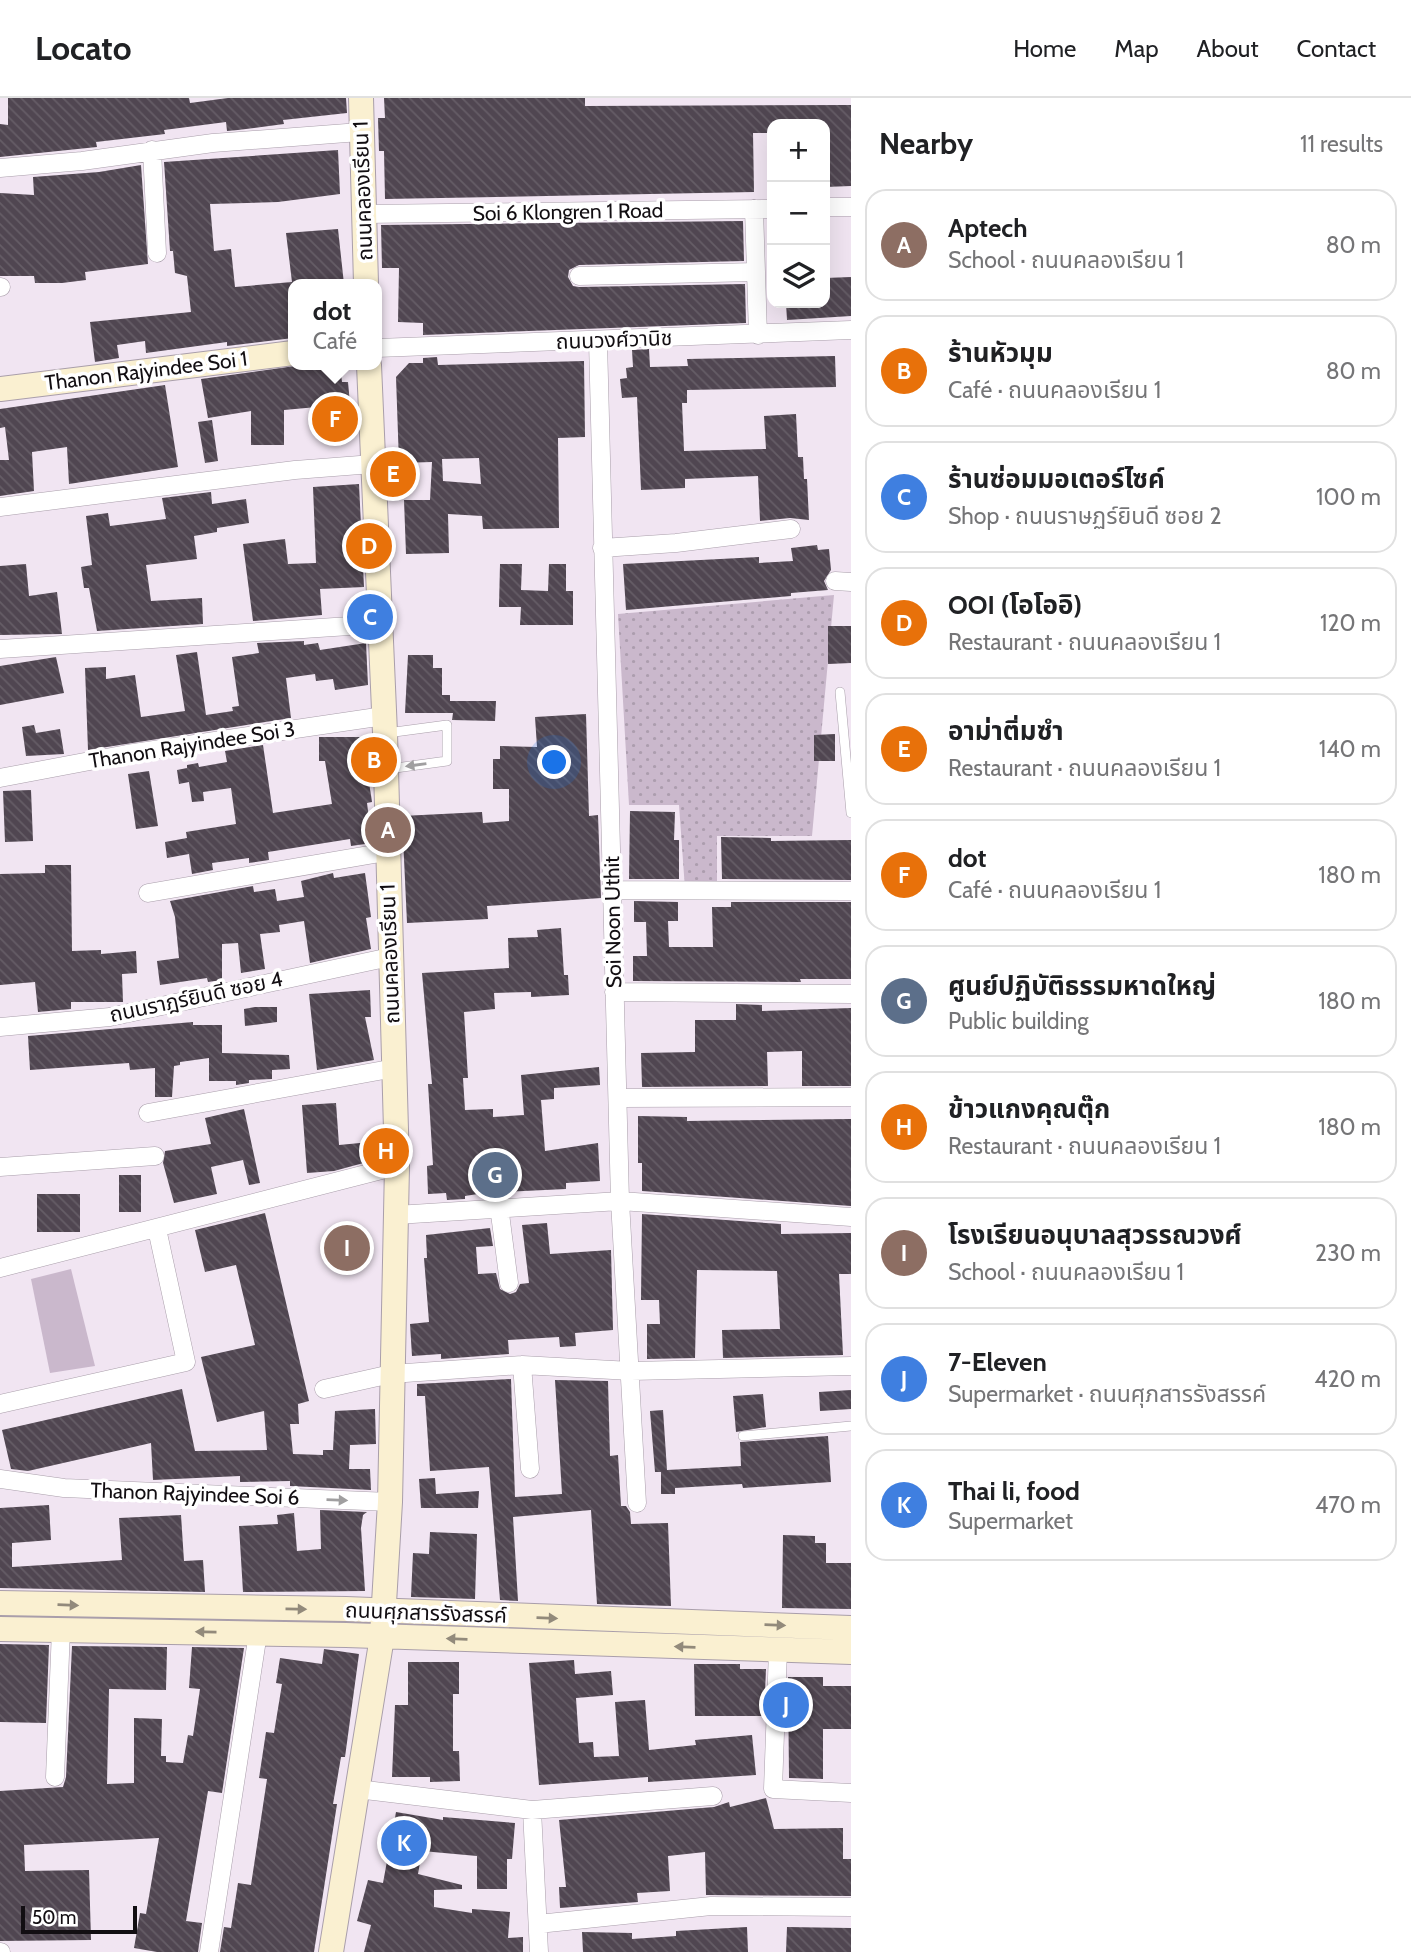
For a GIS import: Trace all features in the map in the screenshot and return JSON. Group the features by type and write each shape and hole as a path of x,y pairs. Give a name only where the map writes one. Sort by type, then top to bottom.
{"street":[{"name":"ถนนคลองเรียน 1","path":"360,98 366,279"},
{"path":"0,168 82,161 152,150 360,132"},
{"path":"152,150 157,253"},
{"path":"830,207 851,206"},
{"path":"754,209 758,335"},
{"name":"Soi 6 Klongren 1 Road","path":"364,214 767,209"},
{"path":"579,276 755,272"},
{"name":"ถนนวงศ์วานิช","path":"382,348 851,330"},
{"name":"Soi Noon Uthit","path":"598,341 620,1201 637,1503"},
{"name":"Thanon Rajyindee Soi 1","path":"0,389 288,354"},
{"name":"ถนนคลองเรียน 1","path":"331,1952 382,1637 390,1502 397,1166 384,725 369,370"},
{"path":"0,507 268,473 373,464"},
{"path":"602,548 676,543 791,529"},
{"path":"0,649 380,624"},
{"name":"Thanon Rajyindee Soi 3","path":"0,778 127,754 384,725"},
{"path":"148,893 386,852"},
{"path":"613,890 851,891"},
{"name":"ถนนราฎร์ยินดี ซอย 4","path":"0,1027 110,1017 390,957"},
{"path":"614,992 851,994"},
{"path":"148,1113 395,1068"},
{"path":"619,1098 851,1097"},
{"path":"0,1167 155,1156"},
{"path":"0,1268 397,1166"},
{"path":"396,1215 499,1206 620,1201 851,1217"},
{"path":"499,1206 509,1283"},
{"path":"0,1405 186,1362 157,1229"},
{"path":"522,1365 530,1469"},
{"path":"324,1389 391,1374 522,1365 631,1371 851,1366"},
{"name":"Thanon Rajyindee Soi 6","path":"0,1479 64,1488 390,1502"},
{"name":"ถนนศุภสารรังสรรค์","path":"0,1603 383,1612 851,1628"},
{"name":"ถนนศุภสารรังสรรค์","path":"0,1629 258,1633 851,1652"},
{"path":"55,1777 61,1629"},
{"path":"209,1952 258,1633"},
{"path":"778,1650 773,1788 851,1793"},
{"path":"357,1789 532,1810 713,1796"},
{"path":"532,1810 539,1952"},
{"path":"538,1924 711,1906 851,1907"}],"lane":[{"path":"840,692 851,813"},
{"path":"384,725 447,725 447,761 384,770"},
{"path":"743,1436 851,1426"}],"shaded area":[{"path":"834,595 812,836 717,836 717,883 685,889 679,805 629,805 618,614"},
{"path":"71,1269 95,1366 50,1373 31,1279"}],"building":[{"path":"8,98 189,98 190,103 228,98 346,98 347,113 283,120 284,124 227,131 226,122 164,130 165,134 96,142 97,147 0,157 0,124 8,125"},
{"path":"384,98 585,98 585,106 851,105 851,186 830,187 830,119 767,119 767,133 753,133 754,192 385,199 384,151 379,151 378,118 385,118"},
{"path":"338,150 340,194 278,202 210,204 214,251 231,249 235,287 288,282 288,339 227,346 227,342 146,353 145,341 117,345 119,358 95,362 90,322 191,312 187,276 175,273 173,251 170,251 164,162"},
{"path":"141,165 148,264 85,272 86,280 62,283 35,283 34,276 0,276 0,193 34,195 33,177 99,172"},
{"path":"743,221 744,261 579,265 569,270 568,277 573,286 579,287 745,284 746,323 423,335 423,323 398,322 399,268 382,268 381,225"},
{"path":"338,229 343,279 292,279 286,233"},
{"path":"851,277 851,316 787,320 786,308 830,308 830,278"},
{"path":"649,349 650,367 688,366 687,359 835,356 836,387 687,390 687,403 682,403 684,451 766,449 764,416 796,414 798,457 803,457 804,479 807,479 809,520 790,518 760,521 758,476 685,479 685,488 641,490 637,397 622,398 620,379 627,378 626,368 633,367 632,350"},
{"path":"437,357 438,365 584,361 585,437 558,438 559,528 483,529 482,516 448,514 449,553 406,554 404,500 430,500 432,462 399,463 396,377 409,363 423,363 423,358","holes":["479,458 481,484 443,481 442,459"]},
{"path":"288,367 288,370 341,370 342,382 348,382 350,404 284,410 284,445 251,445 251,411 208,418 201,379"},
{"path":"165,385 178,467 69,484 67,447 32,452 34,491 0,496 0,460 9,460 5,427 0,428 0,409"},
{"path":"212,420 218,461 205,463 198,422"},
{"path":"359,484 364,587 320,589 322,615 253,621 243,544 285,539 288,564 316,563 313,487"},
{"path":"211,492 212,504 246,499 249,523 217,528 217,532 194,536 197,559 146,565 151,601 202,598 203,624 97,631 89,588 84,588 81,567 92,565 86,516 108,513 110,526 166,519 162,498"},
{"path":"817,545 818,550 829,549 831,570 824,581 828,590 791,593 791,596 626,610 623,564 759,557 759,563 793,561 791,548"},
{"path":"26,564 29,596 57,592 62,634 0,635 0,566"},
{"path":"500,564 522,564 521,590 548,591 549,564 566,564 566,591 573,591 573,625 520,625 521,607 499,607"},
{"path":"828,626 851,626 851,663 828,664"},
{"path":"304,641 304,645 318,643 320,650 366,643 368,685 335,690 333,679 316,681 315,674 286,678 291,718 88,750 85,668 106,667 106,679 135,675 141,717 185,711 176,655 197,652 206,715 233,711 232,707 239,706 232,657 259,653 257,643"},
{"path":"408,655 433,655 433,668 442,668 442,695 450,695 450,701 496,701 495,721 452,720 453,713 405,713"},
{"path":"56,657 64,693 0,705 0,666"},
{"path":"586,714 589,816 598,815 601,898 487,906 488,919 407,923 402,816 482,812 483,823 509,821 509,789 493,789 493,759 500,759 500,746 537,747 535,717"},
{"path":"34,725 36,733 60,729 64,754 26,756 22,727"},
{"path":"835,734 835,761 814,761 814,735"},
{"path":"319,737 363,737 362,771 367,771 372,802 367,803 372,843 351,846 350,839 268,852 269,860 249,863 249,858 212,863 213,870 192,874 189,854 167,858 165,842 187,838 186,832 236,824 231,788 203,792 204,801 192,802 189,782 179,784 177,770 198,763 199,767 227,762 225,751 263,745 273,813 332,804 325,761 319,761"},
{"path":"149,771 158,826 136,829 128,774"},
{"path":"31,790 33,841 5,842 3,791"},
{"path":"630,811 675,812 674,840 679,840 679,879 629,879"},
{"path":"721,837 771,838 771,841 851,840 851,880 722,879"},
{"path":"45,865 71,865 72,951 101,950 101,954 136,951 137,973 122,974 123,1002 71,1002 71,1009 38,1012 35,982 0,985 0,874 45,873"},
{"path":"333,873 334,878 365,873 371,917 366,918 371,949 310,963 304,921 279,925 280,932 260,934 265,969 241,973 238,943 222,944 222,980 208,982 207,978 160,985 157,961 179,958 175,917 170,901 253,886 254,892 275,889 277,901 304,897 301,881"},
{"path":"634,901 678,902 678,921 668,921 669,947 713,947 712,907 731,907 731,902 851,902 851,979 800,979 801,982 633,981 633,956 647,956 646,922 634,922"},
{"path":"561,928 564,975 568,975 569,995 531,997 531,992 494,993 495,1009 464,1012 468,1078 463,1078 465,1110 493,1109 493,1117 524,1115 521,1075 599,1067 600,1085 554,1088 554,1099 541,1100 545,1151 598,1143 600,1181 566,1183 566,1189 484,1193 465,1196 465,1199 447,1200 446,1193 428,1194 427,1166 433,1165 428,1084 432,1084 422,973 509,968 508,938 538,937 537,930"},
{"path":"370,990 371,1017 365,1017 374,1060 317,1070 309,994"},
{"path":"736,1004 762,1005 762,1011 851,1008 851,1086 802,1086 802,1051 767,1052 768,1086 642,1087 641,1053 695,1052 695,1020 736,1020"},
{"path":"277,1007 277,1022 245,1026 244,1009"},
{"path":"193,1022 193,1025 222,1025 222,1053 289,1055 290,1069 272,1070 272,1079 249,1080 249,1083 236,1085 236,1081 209,1081 209,1058 180,1062 180,1065 174,1066 172,1097 155,1097 155,1068 130,1070 129,1063 30,1070 28,1036"},
{"path":"336,1103 339,1145 381,1141 382,1158 334,1171 307,1173 302,1105"},
{"path":"244,1109 260,1183 249,1185 243,1160 211,1167 217,1194 174,1203 163,1163 165,1151 211,1144 205,1118"},
{"path":"638,1116 687,1117 687,1121 851,1119 851,1206 642,1191 642,1163 638,1163"},
{"path":"119,1175 141,1175 141,1212 119,1212"},
{"path":"37,1194 80,1194 80,1232 37,1232"},
{"path":"265,1213 309,1401 298,1404 299,1424 290,1424 293,1454 323,1455 323,1450 333,1450 335,1411 375,1409 376,1444 350,1445 349,1469 370,1469 371,1490 290,1486 290,1481 240,1482 240,1476 153,1480 151,1443 28,1471 11,1469 2,1430 182,1389 195,1451 267,1450 264,1411 217,1422 201,1357 255,1345 236,1265 205,1272 195,1230"},
{"path":"642,1214 781,1224 781,1234 851,1233 851,1274 839,1274 843,1355 723,1358 722,1330 780,1329 777,1271 697,1270 695,1358 647,1359 647,1324 660,1324 659,1300 641,1300"},
{"path":"547,1223 550,1254 611,1250 613,1330 575,1333 576,1346 560,1347 559,1337 508,1340 509,1354 441,1359 441,1354 412,1356 410,1324 429,1322 424,1258 427,1258 426,1235 490,1228 493,1246 476,1247 478,1274 496,1273 500,1289 510,1294 516,1292 520,1284 529,1283 522,1225"},
{"path":"511,1379 515,1497 562,1494 555,1380 608,1381 610,1456 618,1455 621,1506 626,1506 630,1512 631,1524 668,1523 671,1606 597,1604 591,1510 513,1517 518,1601 500,1600 489,1467 430,1471 425,1396 417,1396 417,1384"},
{"path":"851,1390 851,1409 820,1411 819,1392"},
{"path":"763,1394 766,1427 736,1432 733,1396"},
{"path":"663,1410 667,1470 741,1466 740,1442 828,1436 831,1482 743,1488 742,1484 675,1488 675,1494 661,1494 661,1472 655,1472 650,1411"},
{"path":"435,1478 436,1494 479,1491 478,1508 421,1508 419,1479"},
{"path":"49,1505 51,1540 12,1543 12,1567 122,1560 119,1518 181,1515 184,1561 203,1560 205,1592 0,1588 0,1508"},
{"path":"320,1510 367,1512 363,1515 361,1528 365,1591 243,1592 239,1526 278,1524 277,1515 294,1513 297,1551 321,1549"},
{"path":"430,1532 477,1534 475,1599 411,1597 413,1553 429,1554"},
{"path":"783,1535 815,1536 815,1543 826,1543 826,1563 851,1563 851,1609 782,1608"},
{"path":"0,1644 49,1645 46,1723 0,1722"},
{"path":"72,1646 167,1647 166,1690 109,1689 107,1784 134,1783 134,1718 162,1719 161,1756 166,1756 166,1762 183,1763 188,1735 193,1736 200,1689 189,1688 192,1647 244,1648 222,1793 208,1791 186,1921 202,1923 198,1952 157,1952 134,1948 140,1913 146,1914 159,1838 24,1845 25,1871 89,1870 91,1940 0,1941 0,1791 63,1787 66,1777"},
{"path":"324,1649 359,1654 345,1757 341,1757 333,1804 337,1804 314,1952 220,1952 224,1927 231,1928 238,1883 251,1885 267,1779 259,1778 266,1732 274,1733 282,1684 276,1683 280,1658 322,1664"},
{"path":"574,1660 575,1674 611,1671 613,1695 576,1698 579,1743 593,1742 594,1757 619,1756 615,1702 645,1700 649,1750 696,1745 695,1740 752,1735 756,1775 648,1782 648,1777 539,1785 529,1663"},
{"path":"408,1662 459,1662 459,1694 453,1694 453,1751 459,1751 460,1781 430,1782 430,1777 392,1777 395,1705 408,1705"},
{"path":"694,1664 740,1664 740,1669 766,1669 764,1716 695,1716"},
{"path":"788,1677 823,1677 823,1686 851,1686 851,1729 823,1729 823,1779 789,1778"},
{"path":"766,1798 774,1829 843,1828 843,1859 851,1859 851,1896 706,1895 705,1852 668,1856 670,1891 637,1893 638,1902 560,1908 559,1887 566,1887 559,1820 714,1807 729,1802 730,1807"},
{"path":"396,1812 443,1820 443,1817 515,1823 512,1859 507,1859 507,1889 477,1889 477,1856 422,1851 418,1874 462,1885 462,1889 434,1890 434,1907 472,1913 472,1909 510,1912 508,1938 523,1937 523,1952 364,1952 371,1925 357,1921 368,1880 383,1883"},
{"path":"747,1927 748,1952 583,1952 582,1932 632,1933 632,1939 676,1936 676,1931"},
{"path":"787,1927 851,1928 851,1952 786,1952"}],"place":[{"name":"dot","path":"335,419"},
{"name":"อาม่าติ่มซำ","path":"393,474"},
{"name":"OOI (โอโออิ)","path":"369,546"},
{"name":"ร้านซ่อมมอเตอร์ไซค์","path":"370,617"},
{"name":"ร้านหัวมุม","path":"374,760"},
{"name":"Aptech","path":"388,830"},
{"name":"ข้าวแกงคุณตุ๊ก","path":"386,1151"},
{"name":"ศูนย์ปฏิบัติธรรมหาดใหญ่","path":"495,1175"},
{"name":"โรงเรียนอนุบาลสุวรรณวงศ์","path":"347,1248"},
{"name":"7-Eleven","path":"786,1705"},
{"name":"Thai li, food","path":"404,1843"}]}
